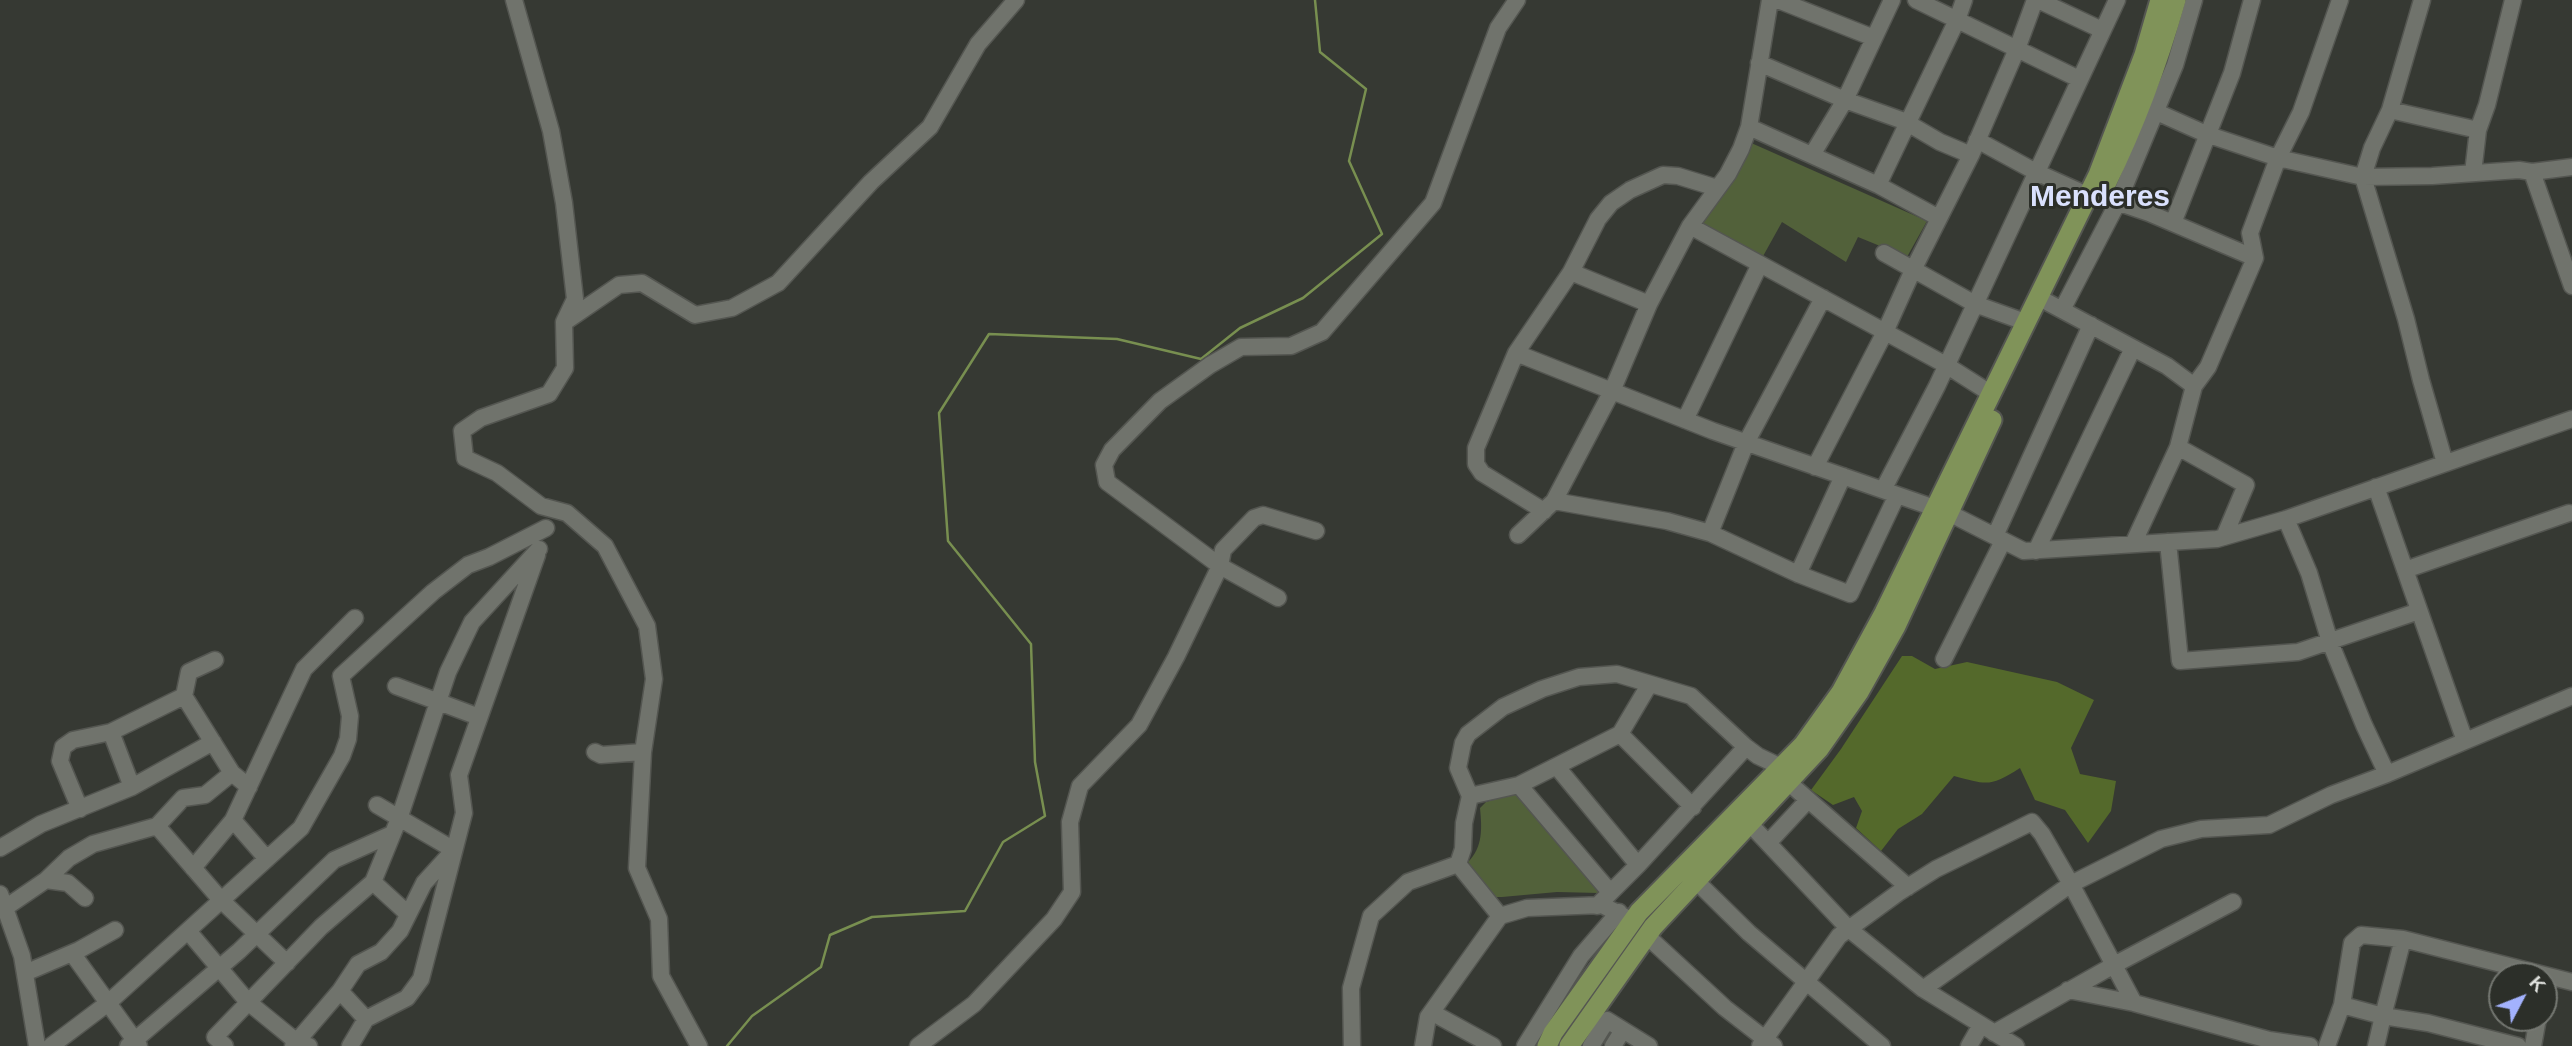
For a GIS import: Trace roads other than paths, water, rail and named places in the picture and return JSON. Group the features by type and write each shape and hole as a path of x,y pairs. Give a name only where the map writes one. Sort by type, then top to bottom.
{"main road":[{"path":"1941,511 1990,393 2025,322 2102,198 2160,0"},
{"path":"1547,1046 1553,1032 1633,923 1696,881 1749,823 1841,692 2054,306 2129,137 2148,108 2158,61 2176,0"},
{"path":"1569,1046 1639,912 1784,774"}],"street":[{"path":"514,0 551,131 564,203 575,299 565,322 565,368 549,394 481,418 462,431 465,458 497,472 541,506 567,513 605,546 647,626 654,679 643,752 637,868 659,919 661,976 699,1046"},
{"path":"565,322 619,285 642,283 695,315 732,308 778,283 871,182 930,127 978,44 1016,0"},
{"path":"1278,598 1220,566 1107,482 1104,466 1112,450 1160,401 1210,365 1241,347 1291,346 1322,332 1433,203 1498,28 1517,0"},
{"path":"1518,535 1549,506 1612,391 1649,304 1690,226 1728,174 1749,127 1770,0"},
{"path":"1778,0 1874,38"},
{"path":"1812,155 1845,100 1892,0"},
{"path":"1916,0 2079,79"},
{"path":"1878,185 1965,0"},
{"path":"1815,467 1885,332 1974,148 2036,0 2102,30"},
{"path":"1717,188 1678,176 1663,175 1630,190 1611,203 1598,219 1571,272 1516,353 1476,448 1476,464 1482,473 1549,506 1667,522 1710,533 1798,574 1850,594 1890,493 1947,365 2116,0"},
{"path":"2194,0 2175,65 2148,108 2206,134 2278,158 2363,177 2519,170 2532,172 2572,167"},
{"path":"2173,223 2232,73 2252,0"},
{"path":"2133,544 2178,447 2194,387 2208,367 2255,258 2250,233 2278,158 2301,112 2340,0"},
{"path":"2422,0 2390,110 2372,148 2363,177 2406,319 2445,463"},
{"path":"2473,173 2478,130 2487,105 2513,0"},
{"path":"1759,63 1845,100 1908,123 1940,142 1974,148 2173,223 2255,258"},
{"path":"2390,110 2478,130"},
{"path":"1749,127 1878,185 1939,218"},
{"path":"2532,172 2572,285"},
{"path":"1690,226 1947,365 1990,393"},
{"path":"1884,253 1975,304 2025,322"},
{"path":"1685,420 1760,264"},
{"path":"1571,272 1649,304"},
{"path":"1710,533 1746,443 1823,298"},
{"path":"2054,306 2167,366 2194,387"},
{"path":"1944,659 2091,325"},
{"path":"2036,551 2133,348"},
{"path":"1516,353 1746,443 1941,511 2024,551 2224,537 2286,519 2572,419"},
{"path":"2178,447 2246,485 2224,537"},
{"path":"1798,574 1843,476"},
{"path":"2376,487 2465,741"},
{"path":"350,1046 366,1019 407,998 421,979 464,813 459,775 546,528 541,506"},
{"path":"918,1046 974,1004 1054,919 1072,892 1070,822 1080,786 1139,725 1176,657 1220,566 1223,550 1254,518 1263,515 1315,531"},
{"path":"2405,570 2571,516"},
{"path":"2286,519 2309,573 2330,642 2364,725 2388,774"},
{"path":"51,1046 108,1003 302,828 342,756 348,738 350,716 341,676 433,592 467,565 546,528"},
{"path":"2168,542 2180,661 2298,652 2419,611"},
{"path":"225,1046 215,1037 321,927 373,882 400,816 438,699 472,622 539,549"},
{"path":"193,867 233,820 304,668 355,618"},
{"path":"215,660 189,671 184,696 232,774 249,787"},
{"path":"1458,864 1463,849 1464,823 1470,796 1458,768 1463,743 1468,734 1503,708 1542,689 1579,677 1617,674 1691,696 1746,747 1784,774 1808,800 1908,887"},
{"path":"1470,796 1519,785 1620,734 1649,685"},
{"path":"396,686 438,699 479,717"},
{"path":"80,809 60,761 63,747 73,740 111,732 184,696"},
{"path":"1923,989 2071,884 2161,839 2202,829 2269,825 2331,795 2388,774 2572,696"},
{"path":"111,732 132,787"},
{"path":"1620,734 1693,807"},
{"path":"0,848 41,824 132,787 212,742"},
{"path":"1597,906 1693,807 1746,747"},
{"path":"595,752 601,755 643,752"},
{"path":"1557,767 1638,865"},
{"path":"37,1046 22,956 3,901 46,880 69,858 93,844 157,826 183,798 205,795 232,774"},
{"path":"1519,785 1610,892"},
{"path":"1768,843 1808,800"},
{"path":"377,805 400,816 454,850"},
{"path":"233,820 267,859"},
{"path":"1423,1046 1425,1025 1500,916 1527,908 1597,906 1633,923 1766,1044 1839,936 1908,887 1979,847 2032,822 2071,884 2134,1003"},
{"path":"1749,823 1849,929 1923,989 2016,1046"},
{"path":"157,826 220,900 287,963"},
{"path":"72,953 134,1044 334,860 393,834"},
{"path":"188,931 248,1002 271,1018 300,1045 358,964 381,951 400,931 424,883 454,850"},
{"path":"1458,864 1500,916"},
{"path":"1352,1046 1351,988 1371,916 1408,882 1458,864"},
{"path":"46,880 68,883 85,898"},
{"path":"1696,881 1749,933 1882,1046"},
{"path":"373,882 408,914"},
{"path":"1969,1046 1988,1028 2068,990 2233,902"},
{"path":"1525,1046 1581,956 1633,923"},
{"path":"25,973 72,953 115,930"},
{"path":"2327,1046 2342,1005 2352,943 2361,935 2403,939 2488,965"},
{"path":"2376,1046 2403,939"},
{"path":"2068,990 2134,1003 2249,1041 2310,1046"},
{"path":"340,992 366,1019"},
{"path":"2342,1005 2518,1046"},
{"path":"1433,1013 1493,1046"},
{"path":"1591,1046 1607,1020 1649,1046"},
{"path":"1613,1046 1623,1030"}],"waterway":[{"path":"727,1046 752,1016 821,967 830,935 872,917 965,911 1003,842 1045,816 1035,762 1031,644 948,541 939,413 989,334 1117,339 1201,359 1240,328 1303,298 1382,234 1349,161 1366,89 1320,52 1315,0"}],"district":[{"name":"Menderes","path":"2100,198"}]}
